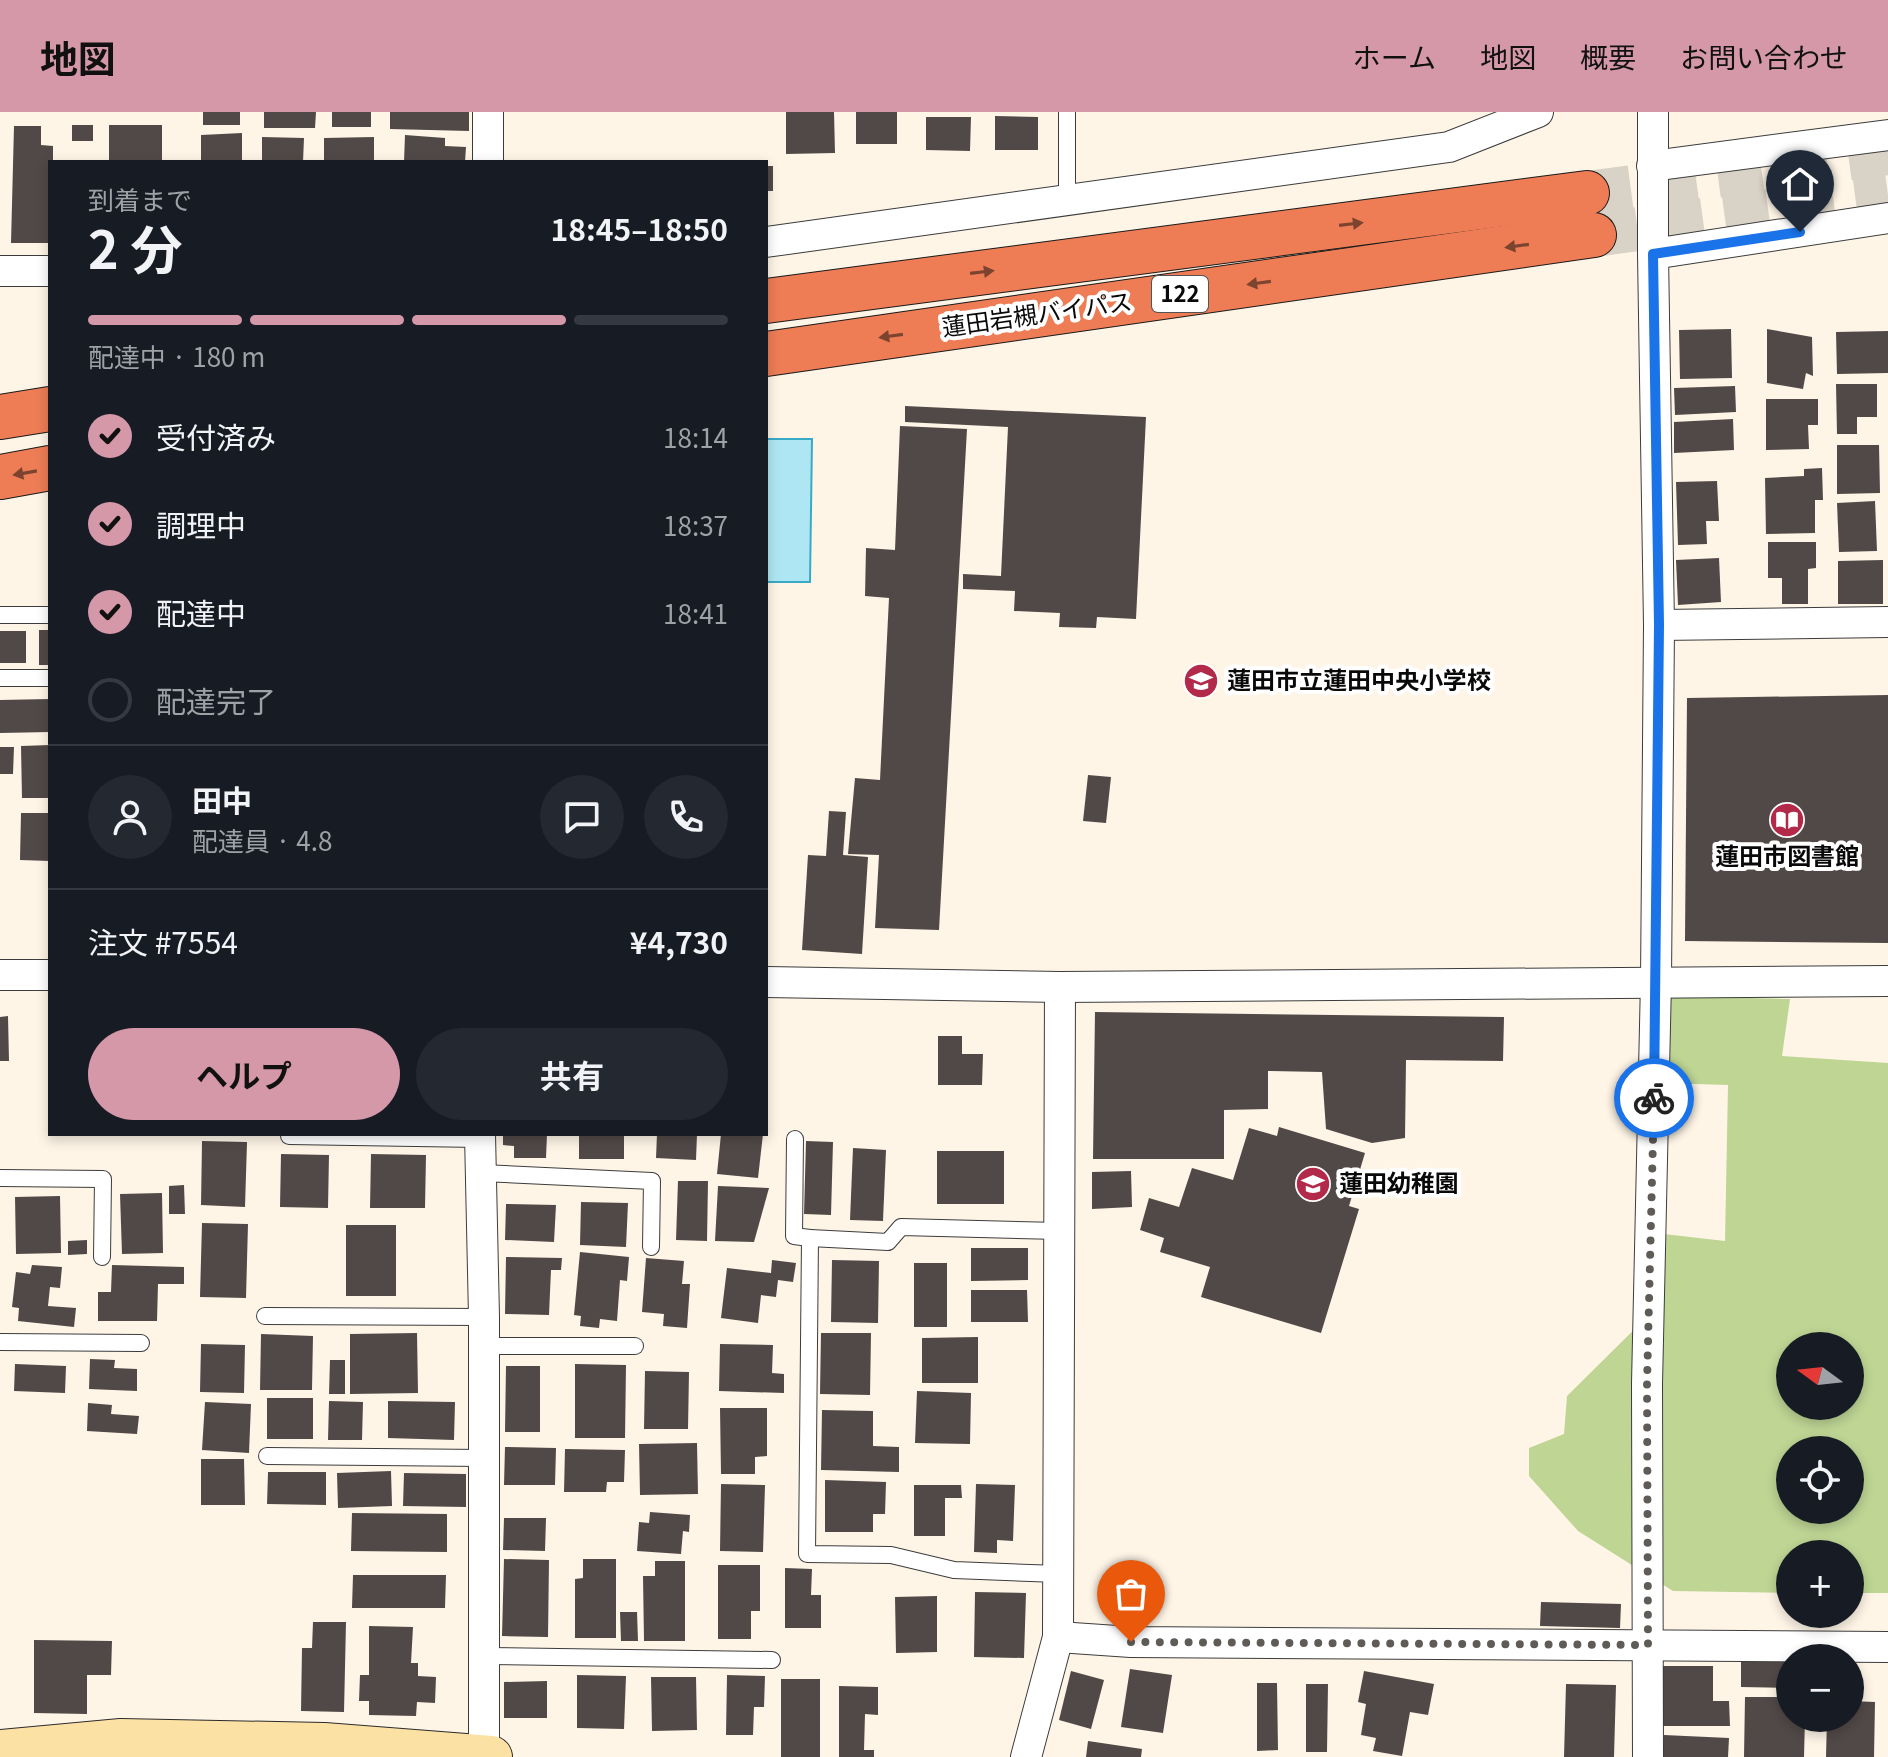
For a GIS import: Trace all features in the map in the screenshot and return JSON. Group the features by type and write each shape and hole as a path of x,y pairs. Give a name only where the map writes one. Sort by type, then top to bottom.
{"highway":[{"name":"蓮田岩槻バイパス","path":"768,301 1590,214 768,354"},
{"path":"0,417 48,409"},
{"path":"0,477 48,468"}],"street":[{"path":"488,112 488,160"},
{"path":"768,242 1449,147 1538,112"},
{"path":"1648,1757 1647,1384 1656,981 1659,625 1653,112"},
{"path":"1652,166 1888,135"},
{"path":"1653,254 1888,218"},
{"path":"0,271 48,271"},
{"path":"1659,625 1888,622"},
{"path":"0,975 48,975"},
{"path":"768,982 1060,987 1888,981"},
{"path":"1026,1757 1058,1637 1060,987"},
{"path":"480,1137 484,1332 484,1756"},
{"path":"1058,1637 1131,1642 1888,1647"},
{"path":"0,1751 323,1751 491,1757"}],"lane":[{"path":"1067,112 1067,202"},
{"path":"0,615 48,615"},
{"path":"0,678 48,678"},
{"path":"289,1136 480,1137"},
{"path":"795,1139 794,1236 888,1242 901,1227 1060,1231"},
{"path":"482,1173 652,1181 651,1247"},
{"path":"0,1178 103,1179 102,1257"},
{"path":"810,1238 807,1554 891,1555 954,1570 1058,1574"},
{"path":"265,1316 635,1346"},
{"path":"0,1342 141,1343"},
{"path":"267,1456 484,1458"},
{"path":"484,1656 772,1660"}],"green space":[{"path":"1669,996 1790,999 1782,1056 1888,1063 1888,1593 1864,1593 1864,1540 1776,1540 1776,1593 1673,1591 1578,1531 1529,1476 1529,1448 1564,1434 1567,1396 1664,1300 1664,1234 1725,1241 1728,1085 1662,1083"}],"water":[{"path":"768,439 812,439 810,582 768,582"}],"building":[{"path":"203,112 240,112 240,125 203,125"},
{"path":"264,112 316,112 315,128 264,128"},
{"path":"332,112 371,112 371,127 332,127"},
{"path":"390,112 469,112 469,131 390,129"},
{"path":"786,112 834,112 835,153 786,154"},
{"path":"856,112 897,112 897,144 856,144"},
{"path":"995,116 1038,117 1038,150 995,150"},
{"path":"926,117 971,117 970,151 926,150"},
{"path":"72,125 93,125 93,141 72,141"},
{"path":"109,125 162,125 162,160 109,160"},
{"path":"14,126 41,126 41,145 53,146 53,160 48,160 48,243 11,243"},
{"path":"242,133 242,160 201,160 201,135"},
{"path":"405,135 445,138 445,146 466,147 465,160 404,160"},
{"path":"262,137 304,138 303,160 262,160"},
{"path":"374,137 374,160 324,160 324,138"},
{"path":"768,166 773,166 773,191 768,191"},
{"path":"1731,329 1732,378 1680,379 1679,330"},
{"path":"1767,329 1812,337 1813,376 1806,373 1803,389 1767,383"},
{"path":"1888,331 1888,373 1837,374 1836,332"},
{"path":"1836,384 1877,384 1877,417 1857,417 1857,434 1837,434"},
{"path":"1735,386 1736,412 1675,415 1674,388"},
{"path":"1766,399 1818,399 1818,425 1808,425 1809,449 1766,450"},
{"path":"905,406 1146,417 1136,619 1097,617 1096,628 1059,627 1060,613 1014,611 1015,591 963,589 963,574 1001,576 1008,427 905,422"},
{"path":"1733,419 1734,450 1674,453 1674,422"},
{"path":"900,426 967,429 939,930 875,928 879,855 848,854 855,778 880,780 889,598 865,596 866,548 895,550"},
{"path":"1837,445 1879,445 1880,493 1837,494"},
{"path":"1822,468 1823,500 1815,500 1815,533 1766,534 1765,478 1804,476 1804,469"},
{"path":"1717,481 1719,521 1706,521 1707,544 1678,545 1676,482"},
{"path":"1875,501 1877,551 1839,552 1837,503"},
{"path":"1768,542 1816,542 1816,568 1808,569 1808,604 1782,604 1782,578 1768,578"},
{"path":"1719,558 1721,602 1678,605 1676,560"},
{"path":"1883,560 1883,604 1838,604 1838,561"},
{"path":"39,630 48,630 48,665 39,665"},
{"path":"0,631 26,631 26,663 0,663"},
{"name":"蓮田市図書館","path":"1888,695 1888,943 1685,941 1687,698"},
{"path":"48,699 48,732 0,733 0,700"},
{"path":"48,745 48,798 22,798 21,746"},
{"path":"0,747 14,747 13,774 0,774"},
{"path":"1088,775 1111,777 1106,823 1083,821"},
{"path":"829,811 846,812 843,855 868,857 862,954 802,950 808,855 826,856"},
{"path":"21,813 48,813 48,861 20,860"},
{"path":"1095,1012 1504,1017 1503,1061 1406,1060 1405,1138 1372,1143 1326,1129 1322,1072 1268,1071 1268,1109 1224,1110 1224,1159 1093,1159"},
{"path":"8,1016 9,1061 0,1061 0,1017"},
{"path":"938,1036 962,1036 962,1054 983,1054 982,1085 938,1085"},
{"path":"1279,1127 1365,1153 1349,1206 1359,1209 1321,1333 1201,1297 1210,1267 1160,1252 1164,1238 1140,1230 1149,1198 1179,1207 1192,1168 1233,1180 1249,1128 1277,1136"},
{"path":"503,1136 547,1136 546,1158 514,1158 514,1146 503,1145"},
{"path":"579,1136 624,1136 624,1159 579,1159"},
{"path":"657,1136 697,1136 696,1160 656,1158"},
{"path":"721,1136 763,1136 758,1178 717,1174"},
{"path":"202,1141 247,1142 245,1207 201,1205"},
{"path":"806,1141 833,1142 831,1215 804,1214"},
{"path":"853,1148 886,1150 883,1221 850,1220"},
{"path":"937,1151 1004,1151 1004,1204 937,1204"},
{"path":"281,1154 329,1155 328,1208 280,1207"},
{"path":"371,1154 426,1155 425,1208 370,1208"},
{"path":"1131,1171 1132,1207 1092,1209 1092,1172"},
{"path":"678,1181 708,1181 707,1241 676,1240"},
{"path":"184,1185 185,1214 169,1214 169,1186"},
{"path":"718,1186 769,1188 754,1242 715,1241"},
{"path":"162,1193 163,1253 122,1254 120,1194"},
{"path":"60,1196 61,1253 16,1254 15,1197"},
{"path":"581,1202 628,1203 626,1247 580,1245"},
{"path":"506,1204 556,1205 554,1242 505,1240"},
{"path":"202,1223 248,1224 246,1298 200,1297"},
{"path":"346,1225 396,1225 396,1296 346,1296"},
{"path":"87,1240 87,1254 68,1255 68,1241"},
{"path":"971,1248 1028,1248 1028,1280 971,1281"},
{"path":"580,1252 629,1257 627,1281 620,1280 617,1321 600,1319 599,1328 580,1326 581,1316 574,1315"},
{"path":"506,1257 562,1258 561,1270 551,1270 549,1315 505,1314"},
{"path":"646,1258 684,1261 682,1284 690,1284 687,1328 663,1326 664,1314 642,1312"},
{"path":"772,1260 796,1263 793,1282 778,1280 776,1297 761,1295 758,1323 721,1318 727,1268 771,1273"},
{"path":"832,1260 879,1261 878,1323 831,1322"},
{"path":"914,1263 947,1263 947,1327 914,1327"},
{"path":"32,1265 62,1267 60,1288 50,1287 48,1306 76,1308 74,1327 18,1321 19,1308 12,1307 16,1272 30,1274"},
{"path":"112,1265 184,1267 184,1284 158,1284 157,1321 98,1321 98,1292 111,1292"},
{"path":"971,1290 1027,1290 1028,1322 971,1322"},
{"path":"417,1333 418,1393 350,1394 350,1334"},
{"path":"821,1333 871,1333 870,1395 820,1394"},
{"path":"261,1334 313,1336 312,1390 260,1390"},
{"path":"978,1337 978,1383 922,1383 922,1338"},
{"path":"201,1344 245,1345 244,1393 200,1392"},
{"path":"720,1344 773,1345 772,1373 784,1374 784,1393 719,1391"},
{"path":"90,1359 115,1360 114,1368 137,1369 137,1391 89,1389"},
{"path":"330,1360 345,1360 345,1394 329,1394"},
{"path":"15,1364 66,1366 65,1393 14,1391"},
{"path":"575,1364 626,1365 625,1438 575,1438"},
{"path":"506,1366 540,1366 540,1432 505,1432"},
{"path":"645,1371 689,1372 688,1429 644,1429"},
{"path":"917,1391 971,1393 970,1444 915,1443"},
{"path":"267,1398 313,1398 313,1439 267,1439"},
{"path":"329,1401 363,1402 362,1440 328,1440"},
{"path":"388,1401 455,1402 454,1440 388,1438"},
{"path":"205,1402 251,1404 249,1453 202,1450"},
{"path":"88,1403 112,1405 111,1414 139,1416 137,1434 87,1431"},
{"path":"720,1408 767,1408 767,1456 755,1457 755,1474 721,1474"},
{"path":"822,1410 873,1411 873,1446 899,1447 899,1472 821,1470"},
{"path":"697,1443 698,1494 640,1495 639,1444"},
{"path":"505,1447 556,1448 555,1485 504,1485"},
{"path":"565,1449 625,1450 624,1482 607,1482 606,1492 564,1492"},
{"path":"201,1459 244,1459 245,1505 201,1505"},
{"path":"391,1471 392,1506 338,1508 337,1473"},
{"path":"268,1472 326,1472 326,1505 267,1504"},
{"path":"404,1473 466,1474 466,1507 403,1506"},
{"path":"825,1480 886,1482 885,1514 873,1514 873,1532 825,1532"},
{"path":"721,1484 765,1485 763,1552 720,1551"},
{"path":"976,1484 1015,1485 1013,1541 997,1540 997,1553 974,1552"},
{"path":"914,1485 961,1485 962,1498 945,1498 945,1536 914,1536"},
{"path":"650,1512 690,1515 689,1532 683,1531 681,1554 637,1551 639,1522 649,1523"},
{"path":"352,1513 447,1514 447,1552 351,1551"},
{"path":"504,1518 546,1518 545,1551 503,1550"},
{"path":"504,1559 549,1560 548,1637 502,1636"},
{"path":"583,1559 616,1559 616,1638 575,1638 575,1579 583,1578"},
{"path":"655,1561 685,1561 685,1641 644,1641 643,1576 655,1576"},
{"path":"718,1565 760,1565 760,1611 751,1611 751,1639 718,1639"},
{"path":"785,1568 812,1569 811,1595 821,1595 821,1628 785,1628"},
{"path":"353,1575 446,1575 445,1608 352,1608"},
{"path":"975,1592 1026,1593 1024,1658 974,1657"},
{"path":"937,1596 937,1652 896,1653 895,1597"},
{"path":"1541,1602 1621,1604 1620,1628 1540,1626"},
{"path":"620,1612 637,1612 638,1641 621,1641"},
{"path":"313,1622 346,1622 344,1712 301,1711 302,1648 312,1648"},
{"path":"369,1626 413,1627 411,1663 418,1663 418,1676 436,1677 435,1703 417,1702 416,1716 369,1715 369,1701 359,1701 360,1675 369,1675"},
{"path":"34,1640 112,1641 111,1675 87,1675 87,1714 34,1713"},
{"path":"1741,1661 1776,1661 1776,1688 1741,1687"},
{"path":"1662,1666 1713,1666 1713,1701 1729,1701 1730,1726 1663,1726"},
{"path":"1130,1669 1172,1675 1163,1733 1121,1727"},
{"path":"1071,1671 1104,1680 1091,1729 1059,1720"},
{"path":"1364,1671 1434,1684 1428,1715 1410,1712 1402,1756 1373,1751 1376,1738 1361,1735 1366,1704 1358,1702"},
{"path":"577,1675 626,1676 624,1729 577,1728"},
{"path":"727,1675 765,1676 764,1707 754,1707 753,1735 726,1735"},
{"path":"651,1677 696,1677 697,1730 652,1731"},
{"path":"781,1679 820,1679 820,1757 781,1757"},
{"path":"547,1681 547,1718 504,1718 504,1682"},
{"path":"1257,1683 1277,1683 1278,1750 1257,1751"},
{"path":"1306,1684 1328,1684 1327,1752 1306,1752"},
{"path":"1566,1684 1616,1685 1614,1757 1564,1757"},
{"path":"839,1686 878,1687 878,1715 865,1714 864,1750 874,1750 874,1757 839,1757"},
{"path":"1745,1697 1776,1697 1776,1732 1805,1732 1804,1757 1744,1757"},
{"path":"1864,1702 1875,1702 1874,1757 1826,1757 1827,1732 1864,1732"},
{"path":"1664,1735 1729,1738 1728,1757 1663,1757"},
{"path":"1088,1741 1142,1749 1141,1757 1086,1757"}],"tunnel":[{"path":"1587,193 1888,153"},
{"path":"1594,235 1888,195"}],"way so far":[{"path":"1131,1642 1648,1645 1647,1384 1654,1098"}],"place":[{"name":"蓮田市立蓮田中央小学校","path":"1201,681"},
{"name":"蓮田市図書館","path":"1787,820"},
{"name":"蓮田幼稚園","path":"1313,1184"}],"route":[{"path":"1654,1098 1659,625 1653,254 1800,232"}]}
